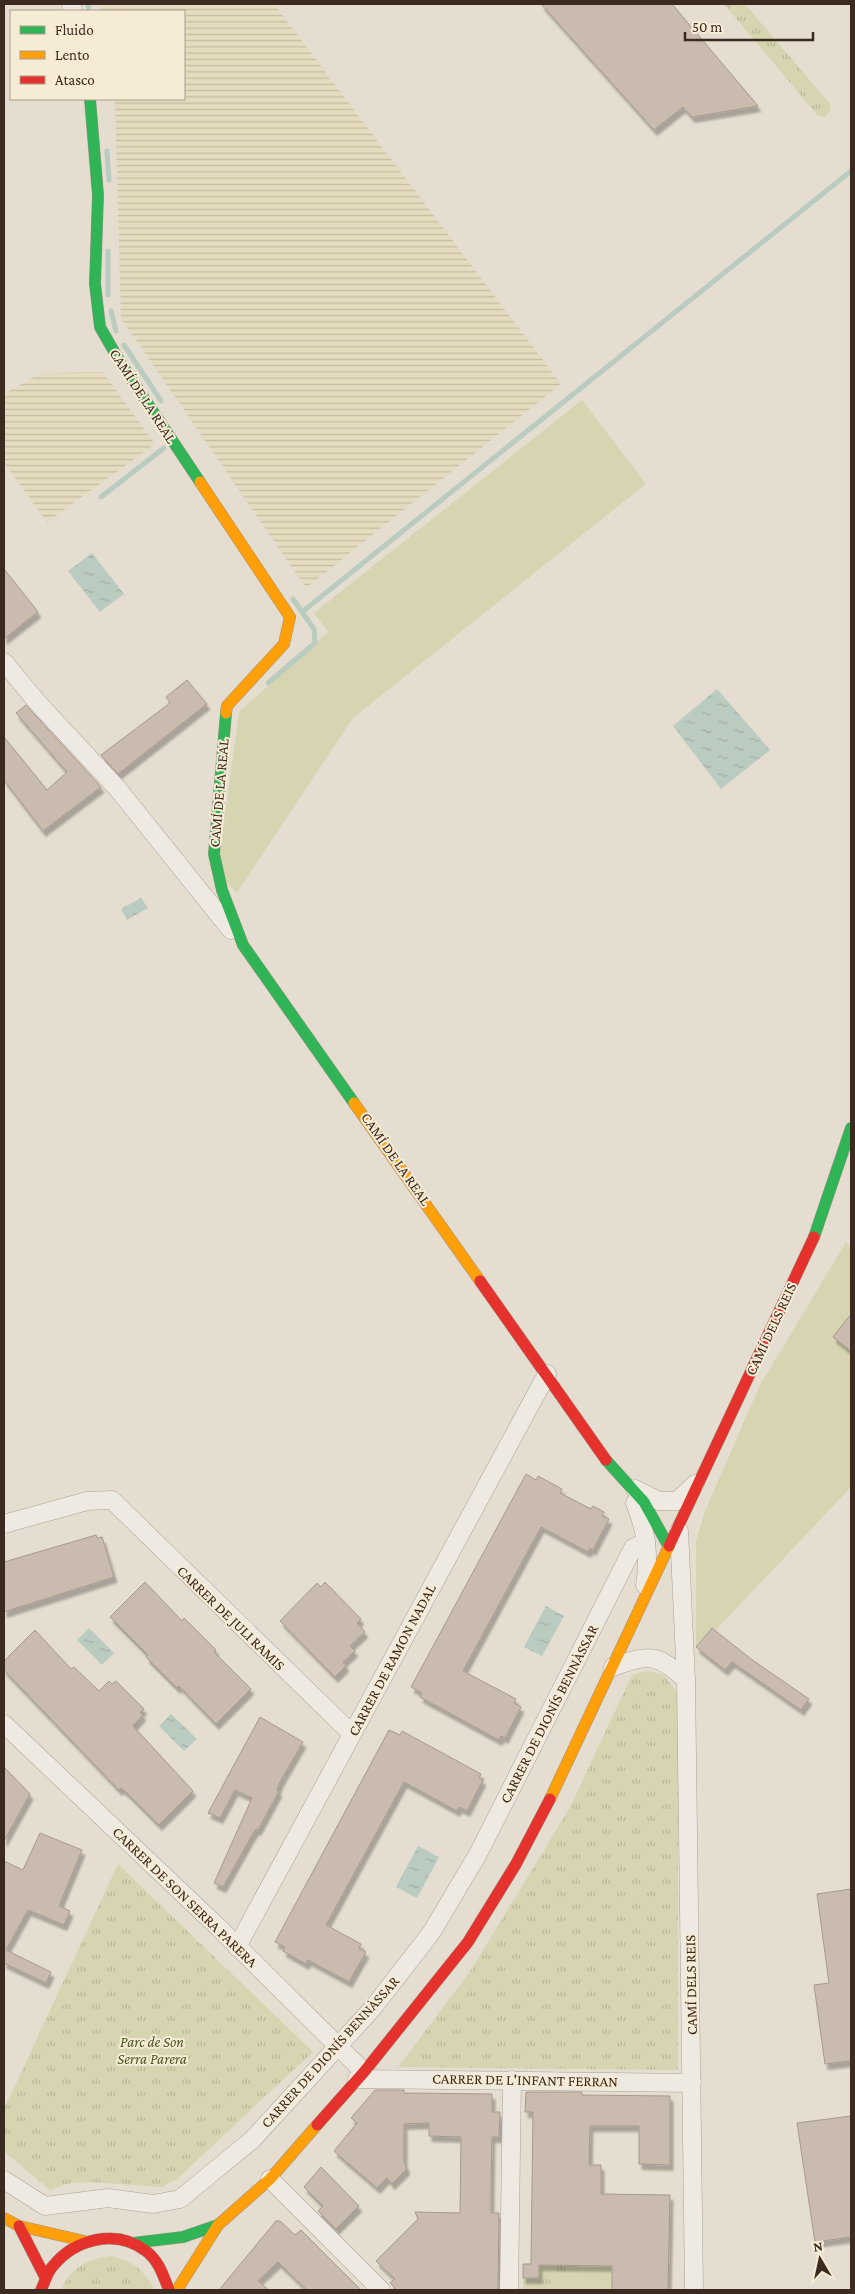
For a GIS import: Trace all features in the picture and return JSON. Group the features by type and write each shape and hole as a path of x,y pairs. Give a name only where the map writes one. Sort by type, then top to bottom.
{"street":[{"name":"CAMÍ DE LA REAL","path":"90,100 98,195 95,284 100,327 120,362 290,616 284,644 227,706 214,854 222,890 243,945 610,1466 644,1502 669,1547"},
{"path":"4,662 37,702 117,788 243,945"},
{"name":"CAMÍ DELS REIS","path":"361,2076 468,1942 516,1864 566,1768 819,1226 851,1128"},
{"name":"CARRER DE RAMON NADAL","path":"237,1947 547,1374"},
{"path":"629,1486 660,1501 677,1501 701,1479"},
{"path":"629,1486 642,1519 649,1560 641,1606"},
{"name":"CARRER DE JULI RAMIS","path":"4,1524 87,1501 112,1500 352,1734"},
{"name":"CAMÍ DELS REIS","path":"678,1525 686,1680 694,2290"},
{"name":"CARRER DE DIONÍS BENNÀSSAR","path":"4,2180 45,2206 108,2198 153,2204 180,2199 252,2140 372,2009 431,1933 478,1854 633,1548 646,1542"},
{"path":"613,1667 640,1658 658,1659 686,1680"},
{"name":"CARRER DE SON SERRA PARERA","path":"4,1724 237,1947 337,2047 361,2076"},
{"path":"177,2290 218,2225 270,2179 361,2076"},
{"name":"CARRER DE L'INFANT FERRAN","path":"361,2076 692,2083"},
{"path":"509,2290 512,2080"},
{"path":"270,2179 381,2290"},
{"path":"4,2218 19,2226 84,2241"},
{"path":"133,2243 183,2237 218,2225"},
{"path":"19,2226 45,2277"},
{"path":"41,2290 45,2277 54,2261 68,2249 84,2241 100,2238 117,2238 133,2243 149,2254 161,2270 169,2290"}],"shaded area":[{"path":"100,4 274,4 561,384 306,588 121,318 115,100 185,100 185,10 101,10"},
{"path":"103,372 155,444 47,522 4,463 4,394 41,373"}],"green space":[{"path":"724,4 745,4 830,104 830,111 825,117 817,115"},
{"path":"582,400 646,484 352,719 237,893 226,882 219,858 239,712 328,632 314,613"},
{"path":"846,1242 851,1248 851,1487 715,1631 711,1628 696,1647 696,1541 705,1511 760,1385"},
{"path":"648,1671 664,1675 678,1694 678,2070 398,2067 471,1970 570,1807 632,1675"},
{"name":"Parc de Son Serra Parera","path":"118,1864 313,2052 177,2179 162,2187 91,2182 70,2183 50,2190 4,2151 4,2109"},
{"path":"112,2256 127,2261 138,2268 155,2290 61,2290 70,2275 81,2266 95,2259"},
{"path":"539,2265 570,2266 570,2290 523,2290 523,2278 539,2278"},
{"path":"570,2266 612,2266 612,2290 570,2290"}],"water":[{"path":"92,553 124,594 100,612 68,571"},
{"path":"717,689 770,750 721,789 673,726"},
{"path":"141,898 148,908 127,920 121,909"},
{"path":"546,1606 564,1616 542,1656 524,1647"},
{"path":"89,1628 114,1653 102,1665 77,1640"},
{"path":"171,1714 197,1739 184,1751 159,1726"},
{"path":"418,1846 439,1857 417,1898 396,1887"}],"building":[{"path":"541,4 672,4 758,106 692,117 683,107 654,130"},
{"path":"4,569 38,612 4,639"},
{"path":"187,680 207,704 118,774 101,755 170,703 166,697"},
{"path":"26,705 101,787 43,831 4,780 4,737 47,790 67,772 16,713"},
{"path":"851,1314 851,1351 833,1337"},
{"path":"526,1474 536,1480 538,1476 562,1489 560,1493 591,1509 593,1506 604,1512 602,1516 609,1519 593,1550 590,1548 588,1552 541,1527 463,1671 516,1699 514,1703 521,1707 505,1738 501,1736 499,1740 420,1697 422,1693 411,1687"},
{"path":"96,1535 97,1538 102,1537 114,1577 4,1612 4,1562"},
{"path":"145,1582 182,1621 184,1618 216,1650 214,1652 251,1689 216,1724 179,1686 177,1688 146,1657 148,1655 110,1617"},
{"path":"325,1582 361,1619 357,1623 365,1632 350,1646 355,1651 343,1662 346,1666 335,1677 280,1621 317,1583 321,1587"},
{"path":"712,1628 751,1659 809,1699 801,1710 732,1662 725,1670 696,1647"},
{"path":"35,1630 71,1669 74,1667 99,1691 109,1681 112,1684 116,1681 144,1709 140,1712 143,1715 133,1726 193,1791 159,1825 127,1793 121,1788 119,1790 4,1670 4,1661"},
{"path":"260,1717 303,1742 280,1782 277,1790 279,1791 258,1830 256,1829 251,1837 223,1887 214,1883 252,1798 235,1790 220,1818 208,1813"},
{"path":"389,1730 400,1735 402,1731 481,1774 479,1778 483,1780 467,1811 459,1807 457,1811 404,1782 326,1925 361,1944 359,1948 366,1952 349,1982 308,1960 306,1964 283,1951 285,1947 275,1942"},
{"path":"4,1767 30,1794 4,1841"},
{"path":"40,1833 82,1850 59,1906 70,1911 64,1925 28,1910 6,1950 51,1972 46,1983 4,1963 4,1861 23,1870"},
{"path":"851,1889 851,2061 825,2064 814,1985 829,1983 817,1894"},
{"path":"375,2090 404,2090 404,2093 492,2094 492,2112 500,2112 499,2137 492,2137 491,2188 491,2213 499,2213 498,2290 397,2290 390,2283 395,2279 376,2261 418,2219 415,2212 460,2213 461,2137 429,2136 429,2123 404,2124 404,2162 407,2169 392,2184 387,2178 377,2188 334,2151 357,2123 351,2118"},
{"path":"526,2092 582,2092 582,2095 670,2096 670,2165 639,2164 639,2126 590,2126 589,2165 601,2165 601,2194 670,2195 668,2290 612,2290 612,2266 539,2265 539,2278 523,2278 523,2264 531,2264 533,2112 525,2112"},
{"path":"851,2116 851,2237 815,2242 797,2123"},
{"path":"321,2167 359,2206 336,2229 318,2211 323,2206 304,2187"},
{"path":"276,2221 280,2221 295,2235 301,2230 361,2290 307,2290 278,2262 258,2281 269,2290 219,2290"}],"waterway":[{"path":"88,4 89,10"},
{"path":"107,151 109,180"},
{"path":"302,612 851,171"},
{"path":"108,251 108,295"},
{"path":"111,311 116,331"},
{"path":"124,345 161,401"},
{"path":"101,497 164,448"},
{"path":"268,683 315,643 314,629 293,599"}],"traffic: fast":[{"path":"90,100 98,195 95,284 100,327 120,362 200,482"},
{"path":"226,713 214,854 222,890 243,945 354,1103"},
{"path":"814,1237 851,1128"},
{"path":"606,1460 644,1502 669,1547"},
{"path":"133,2243 183,2237 218,2225"}],"traffic: slow":[{"path":"200,482 290,617 284,644 227,706 226,713"},
{"path":"354,1103 480,1281"},
{"path":"550,1799 669,1546"},
{"path":"177,2290 218,2225 270,2179 317,2125"},
{"path":"4,2218 19,2226 84,2241"}],"traffic: jam":[{"path":"669,1546 814,1237"},
{"path":"480,1281 606,1460"},
{"path":"317,2125 364,2072 468,1942 516,1864 550,1799"},
{"path":"19,2226 45,2277"},
{"path":"41,2290 49,2271 62,2257 84,2243 109,2239 122,2240 146,2251 163,2274 169,2290"}]}
